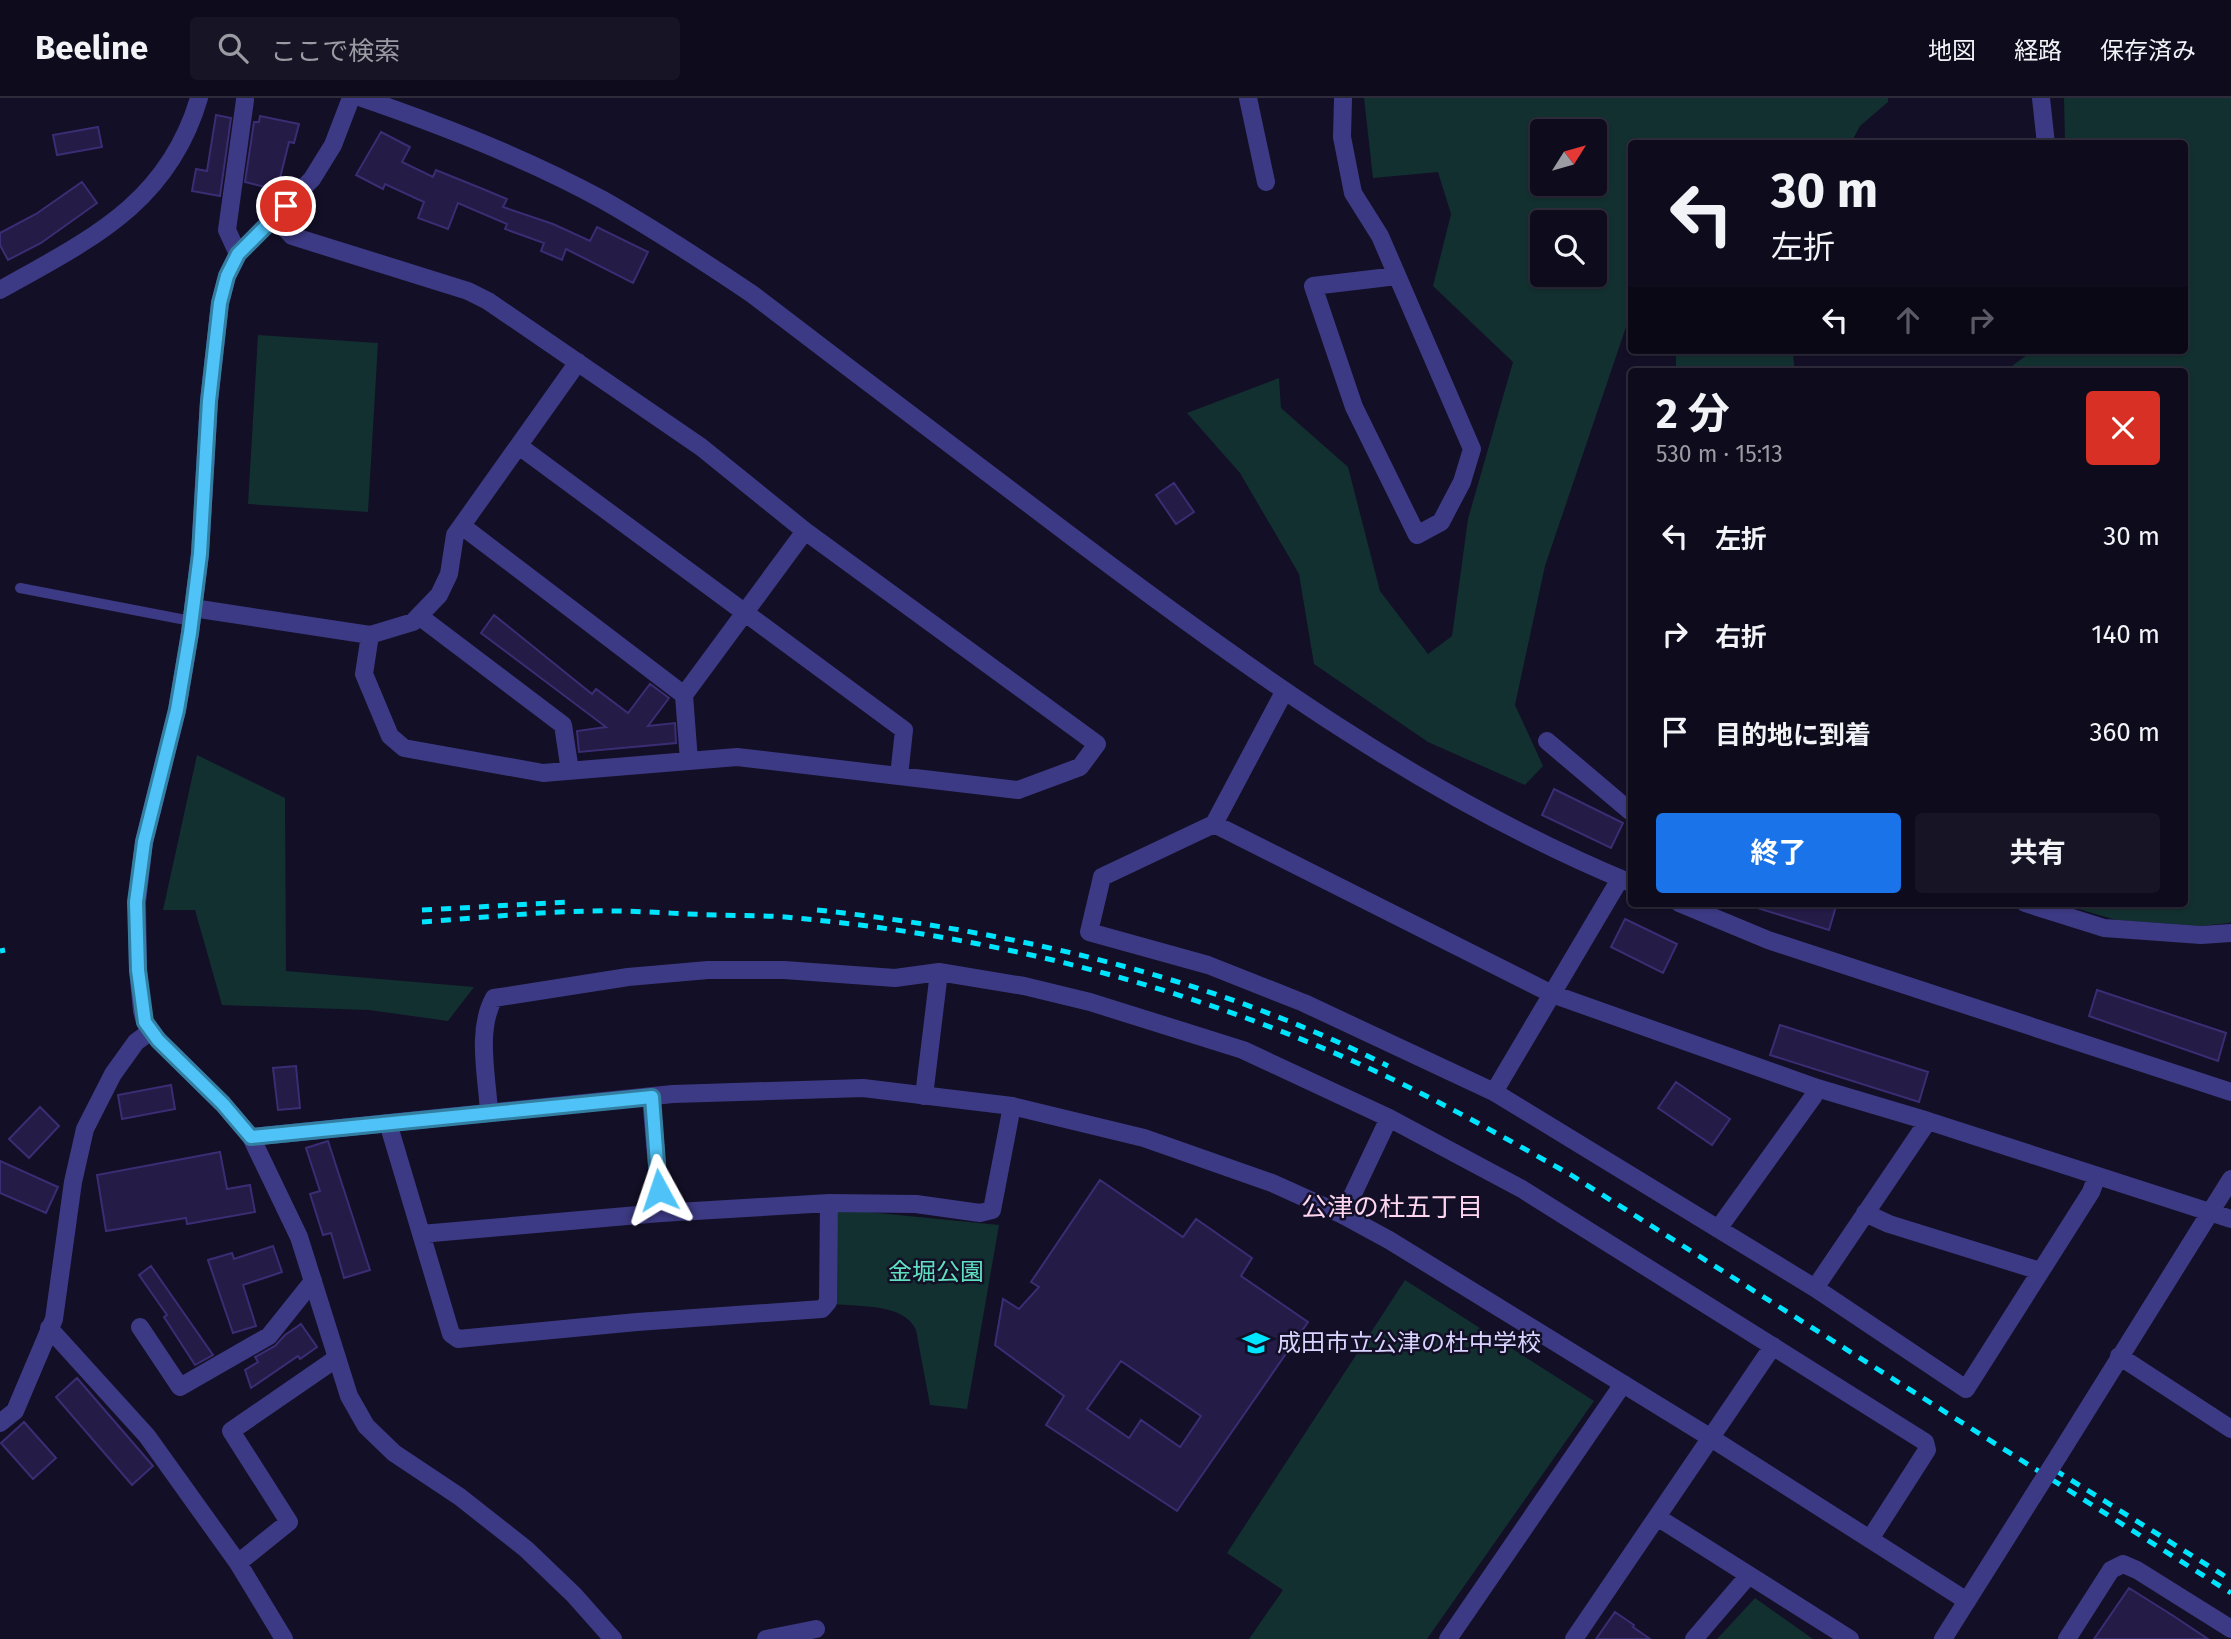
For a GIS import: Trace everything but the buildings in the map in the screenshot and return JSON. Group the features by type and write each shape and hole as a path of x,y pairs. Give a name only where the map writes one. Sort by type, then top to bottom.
{"street":[{"path":"0,290 75,248 134,206 155,184 172,160 185,136 199,98"},
{"path":"351,98 334,145 312,179 238,254 227,276 220,303 209,401 200,554 192,615 177,710 144,842 136,902 142,1011 150,1031 223,1104 251,1137 299,1237 349,1396 366,1426 394,1453 460,1497 515,1540 574,1595 613,1639"},
{"path":"362,98 439,124 524,160 602,200 682,247 752,294 1160,603 1284,692 1508,827 1626,881 1552,994 1494,1092"},
{"path":"1248,98 1266,182"},
{"path":"1343,98 1342,137 1353,193 1380,236 1472,449 1461,482 1441,522 1417,535 1354,407 1313,286 1397,276"},
{"path":"2041,98 2046,140"},
{"path":"238,254 227,230 245,100"},
{"path":"274,216 292,236 468,291 488,302 701,447 805,531 1097,744 1080,766 1018,790 737,757 542,773 404,748 390,736 364,674 370,635"},
{"path":"192,615 370,635 413,622 439,595 449,574 455,535 578,362"},
{"path":"519,446 904,730 899,776"},
{"path":"462,526 684,695"},
{"path":"689,761 684,695 805,531"},
{"path":"419,616 563,726 570,771"},
{"path":"1284,692 1214,824 1102,877 1089,932 1208,965 1304,1003 1494,1092 1815,1288 1966,1388 2091,1192 2097,1176"},
{"path":"1547,741 1628,809"},
{"path":"1214,824 1552,994 1817,1088 2231,1219"},
{"path":"1689,907 1768,940 2231,1092"},
{"path":"2038,907 2104,928 2202,935 2231,933"},
{"path":"489,1112 484,1032 488,1008 494,998 628,977 708,970 783,970 895,978 939,972 1024,986 1090,1002 1243,1050 1390,1118 1522,1189 1925,1442 1927,1450 1870,1539"},
{"path":"924,1096 939,972"},
{"path":"0,1423 15,1411 54,1319 73,1182 85,1129 113,1074 136,1042 150,1031"},
{"path":"251,1137 652,1097 715,1092 863,1088 1012,1106 1132,1135 1203,1157 1272,1183 1343,1215 1389,1240 1711,1438 1967,1601"},
{"path":"1718,1229 1817,1088"},
{"path":"652,1097 661,1213"},
{"path":"421,1234 661,1213 829,1203 916,1204 980,1213 992,1210 1012,1106"},
{"path":"1343,1215 1390,1118"},
{"path":"1815,1288 1928,1121"},
{"path":"388,1123 451,1334 458,1339 822,1308 828,1302 829,1203"},
{"path":"1943,1639 2231,1179"},
{"path":"1865,1213 1889,1224 2040,1271"},
{"path":"140,1326 180,1387 269,1336 313,1281"},
{"path":"49,1328 147,1436 238,1563 284,1639"},
{"path":"1574,1639 1773,1346"},
{"path":"2119,1356 2231,1429"},
{"path":"238,1563 289,1522 231,1431 337,1358"},
{"path":"1448,1639 1623,1384"},
{"path":"1657,1517 1850,1639"},
{"path":"2067,1639 2111,1570 2123,1564 2231,1629"},
{"path":"1693,1639 1749,1575"},
{"path":"766,1639 816,1629"}],"lane":[{"path":"20,588 192,615"}],"green space":[{"path":"1364,98 1888,98 1888,102 1860,126 1853,140 1628,140 1628,326 1545,566 1515,705 1543,766 1525,785 1428,742 1314,664 1299,574 1240,473 1187,413 1279,378 1281,408 1348,467 1380,591 1428,654 1452,636 1468,519 1513,362 1433,286 1451,214 1438,172 1373,178"},
{"path":"2064,98 2231,98 2229,923 2201,926 2116,920 2072,907 2188,907 2188,368 2009,368 2028,354 2188,354 2188,140 2065,140"},
{"path":"258,335 378,343 368,512 248,504"},
{"path":"1675,354 1793,354 1796,368 1676,368"},
{"path":"197,755 285,798 286,971 474,987 448,1021 369,1010 222,1005 195,910 163,910"},
{"name":"金堀公園","path":"838,1209 999,1225 967,1409 930,1405 916,1330 910,1321 902,1315 880,1308 834,1304"},
{"path":"1405,1280 1594,1401 1427,1639 1249,1639 1283,1590 1227,1553"},
{"path":"1755,1598 1813,1639 1717,1639"}],"railway":[{"path":"422,910 569,902"},
{"path":"817,910 964,931 1110,962 1252,1007 1388,1066"},
{"path":"422,922 607,911 776,916 870,926 1018,952 1164,990 1235,1014 1375,1071 1474,1121 1571,1175 2231,1593"},
{"path":"0,951 5,950"},
{"path":"2055,1470 2231,1580"}],"place":[{"name":"成田市立公津の杜中学校","path":"1256,1343"}],"district":[{"name":"公津の杜五丁目","path":"1392,1207"}],"route":[{"path":"286,206 238,254 227,276 220,303 209,401 200,554 190,633 177,710 144,842 136,902 138,970 145,1022 158,1040 223,1104 251,1137 652,1097 659,1190"}]}
